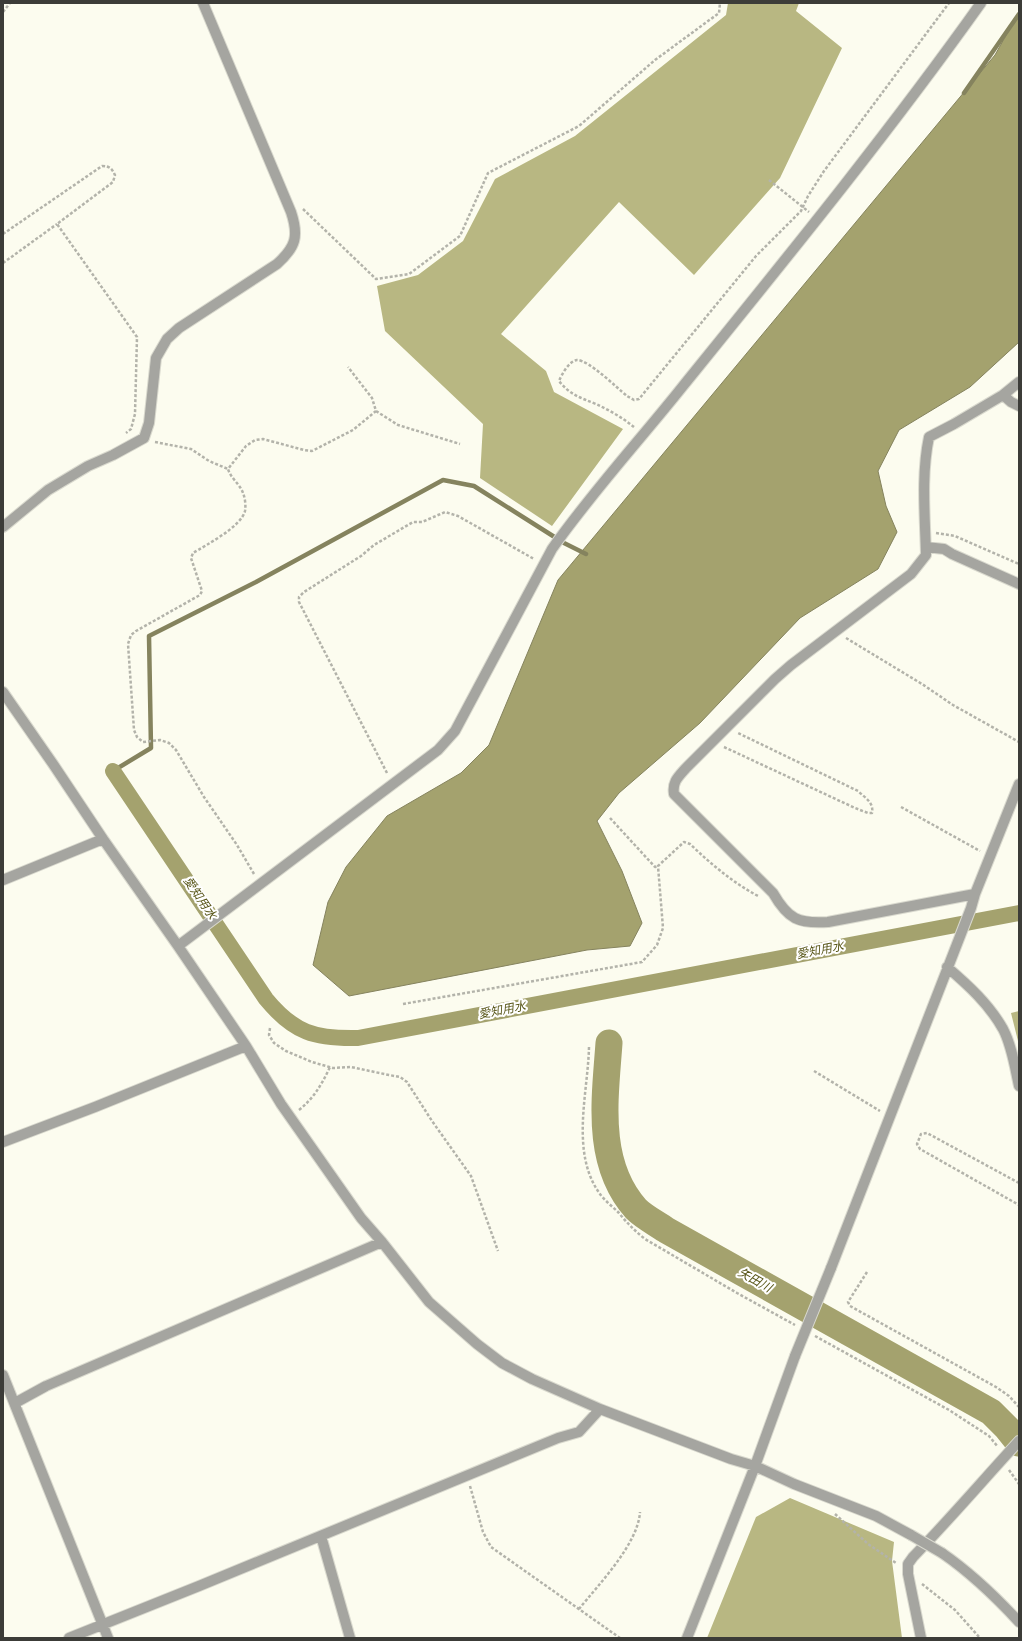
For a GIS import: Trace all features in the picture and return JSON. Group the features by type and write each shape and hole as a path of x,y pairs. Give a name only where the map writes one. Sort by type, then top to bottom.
{"street":[{"path":"3,527 48,490 88,466 113,455 144,438 149,423 156,358 167,339 179,328 247,285 287,256 293,246 296,235 291,212 203,3"},
{"path":"178,946 438,750 455,731 552,549 570,524 644,435 817,219 934,69 980,3"},
{"path":"975,894 828,922 809,924 796,919 782,909 773,893 674,794 674,782 775,679 911,574 926,555 926,454 930,437 1003,395 1019,382"},
{"path":"1003,395 1011,402 1019,406"},
{"path":"926,547 944,549 1019,584"},
{"path":"3,692 178,946 246,1046 291,1117 361,1218 382,1242 429,1302 476,1344 502,1363 532,1379 600,1409 731,1459 755,1466 794,1484 876,1516 942,1553 971,1575 1019,1622"},
{"path":"687,1638 755,1466 795,1356 831,1268 1019,784"},
{"path":"3,880 103,839"},
{"path":"947,967 979,996 1003,1030 1011,1051 1019,1086"},
{"path":"3,1142 102,1105 246,1046"},
{"path":"15,1403 46,1386 382,1242"},
{"path":"3,1375 108,1638"},
{"path":"69,1638 558,1438 579,1432 600,1409"},
{"path":"921,1638 909,1580 908,1564 951,1518 1019,1440"},
{"path":"321,1536 350,1638"}],"path":[{"path":"3,12 10,3"},
{"path":"291,212 303,209 376,279 410,274 460,236 488,173 579,126 655,60 719,13 720,3"},
{"path":"644,435 629,423 596,404 578,398 559,381 562,373 572,362 577,360 586,363 627,396 634,400 639,399 756,256 804,208 808,196 824,171 949,3"},
{"path":"3,234 102,166 111,168 115,175 113,182 3,263"},
{"path":"769,180 817,219"},
{"path":"57,224 137,337 135,414 131,428 124,435"},
{"path":"348,367 372,398 376,411 398,425 460,444"},
{"path":"228,469 246,446 255,440 263,439 312,451 352,430 376,411"},
{"path":"144,438 191,449 209,461 228,469"},
{"path":"228,469 230,476 242,491 246,505 245,512 240,520 193,553 191,558 202,591 200,595 131,635 128,644 134,730 137,737 143,742 160,740 169,743 176,750 204,797 237,845 260,885"},
{"path":"394,784 299,602 299,597 304,592 361,556 374,545 413,522 422,522 445,512 458,516 532,558 543,566"},
{"path":"925,531 956,536 1019,564"},
{"path":"836,631 858,647 1019,742"},
{"path":"713,741 855,808 868,813 872,812 873,808 871,802 858,791 726,728"},
{"path":"900,806 990,856"},
{"path":"610,818 655,867 658,866"},
{"path":"658,866 684,842 690,844 732,882 764,900"},
{"path":"403,1004 642,962 657,945 663,928 658,866"},
{"path":"270,1028 269,1034 274,1043 286,1051 312,1062 330,1067 351,1067 400,1077 407,1082 471,1176 498,1251"},
{"path":"590,1047 589,1070 583,1107 583,1143 590,1176 599,1193 632,1229 645,1239 736,1293 796,1325"},
{"path":"291,1117 307,1104 322,1085 330,1067"},
{"path":"814,1071 889,1117"},
{"path":"1019,1183 927,1133 922,1134 917,1144 920,1149 1019,1205"},
{"path":"867,1272 848,1302 850,1306 996,1387 1009,1396 1019,1407"},
{"path":"809,1332 949,1410 977,1428 996,1443 1019,1484"},
{"path":"467,1476 481,1526 491,1547 620,1638"},
{"path":"579,1609 629,1545 640,1518 640,1512"}],"shaded area":[{"path":"728,3 799,3 796,11 842,48 780,178 694,275 619,202 501,334 546,371 554,392 623,429 552,526 480,478 483,424 385,331 377,286 418,275 463,241 495,179 575,136 726,15"},
{"path":"1019,12 1019,342 970,387 899,430 878,471 886,506 897,532 878,569 800,618 700,723 619,793 597,821 622,871 642,923 630,946 587,950 349,996 313,965 328,902 346,867 387,816 461,773 489,745 558,580 995,55"},
{"path":"1019,1011 1019,1045 1011,1013"},
{"path":"790,1498 894,1542 892,1561 902,1638 707,1638 756,1517"}],"waterway":[{"path":"964,93 1019,14"},
{"path":"113,771 151,748 149,636 256,582 443,480 474,486 564,543 586,554"},
{"name":"愛知用水","path":"113,771 266,999 286,1020 296,1027 306,1032 329,1037 358,1038 1019,913"},
{"name":"矢田川","path":"609,1043 605,1108 608,1151 614,1172 623,1191 636,1209 666,1230 991,1412 1019,1443"}]}
